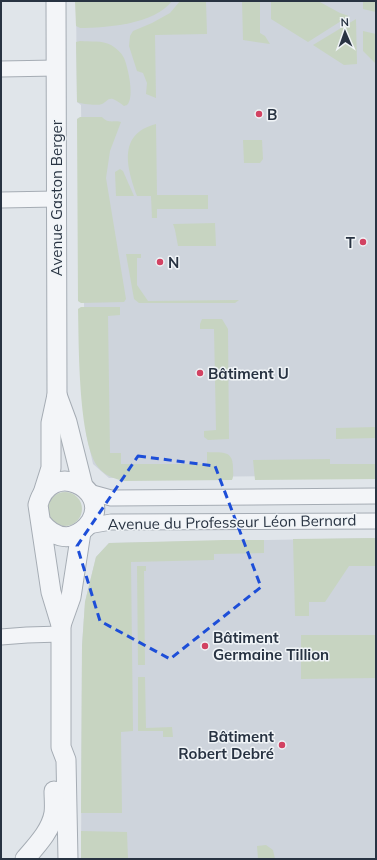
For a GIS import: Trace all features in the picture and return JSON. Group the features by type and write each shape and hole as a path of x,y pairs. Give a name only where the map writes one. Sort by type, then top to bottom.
{"street":[{"name":"Avenue Gaston Berger","path":"56,1 56,395 51,422 51,468 38,505 38,514 51,592 61,630 61,746 66,760 68,859"},
{"path":"1,69 56,68"},
{"path":"1,200 56,199"},
{"name":"Avenue Gaston Berger","path":"56,395 67,422 86,489 93,500 94,510 92,518 84,529 71,597 61,630"},
{"path":"44,490 52,484 62,481 73,481 86,489"},
{"name":"Avenue du Professeur Léon Bernard","path":"86,489 111,498 376,496"},
{"name":"Avenue du Professeur Léon Bernard","path":"84,529 111,522 376,521"},
{"path":"40,522 48,530 58,536 70,536 84,529"},
{"path":"1,637 61,630"},
{"name":"Avenue Gaston Berger","path":"25,859 40,842 54,814 55,760 61,746"}],"highlighted area":[{"path":"138,456 215,466 261,587 170,659 100,621 77,546"}],"shaded area":[{"path":"76,1 376,1 376,475 109,478 93,464 86,433 81,105 77,102"},
{"path":"376,538 376,859 81,859 82,646 85,602 96,557 109,543"}],"green space":[{"path":"75,1 172,1 164,9 142,20 116,26 80,28 76,26"},
{"path":"180,1 206,1 207,34 155,35 156,98 146,94 147,83 143,73 137,71 129,46 130,36 133,31 170,13"},
{"path":"242,1 260,1 260,33 265,36 270,44 243,40"},
{"path":"271,1 318,1 340,13 349,16 308,42 271,19"},
{"path":"363,1 376,1 376,12 363,9"},
{"path":"356,19 357,64 344,65 313,45"},
{"path":"363,31 376,34 376,64 363,51"},
{"path":"76,42 107,43 115,47 124,58 131,89 127,105 124,106 113,99 100,105 77,102"},
{"path":"80,117 102,117 109,121 121,122 110,151 106,178 126,299 124,302 81,303 78,301 77,119"},
{"path":"156,124 157,195 208,195 208,209 157,209 157,218 152,218 151,196 137,196 128,164 130,144 135,136 144,129"},
{"path":"243,140 262,140 263,159 260,163 244,163"},
{"path":"120,169 123,171 134,196 116,196 115,172"},
{"path":"215,223 216,246 178,246 173,224"},
{"path":"126,254 141,254 141,258 137,258 137,285 148,301 239,300 235,303 139,303 134,299"},
{"path":"81,307 120,307 120,315 108,316 110,453 121,453 121,464 207,464 207,452 221,452 231,457 233,474 232,480 124,481 110,476 100,470 91,454 83,414 79,367 78,309"},
{"path":"202,319 222,319 228,329 229,439 208,440 204,437 204,431 216,430 214,329 200,329"},
{"path":"376,427 376,438 336,439 336,428"},
{"path":"330,459 330,464 376,464 376,479 255,480 253,460"},
{"path":"62,492 68,492 72,493 79,499 82,509 81,516 75,523 68,526 62,526 58,525 51,519 48,512 48,506 49,502 55,495"},
{"path":"376,538 376,566 349,566 325,602 309,602 309,616 295,616 293,539"},
{"path":"264,540 264,553 214,554 214,560 131,562 133,731 121,732 122,813 81,813 82,646 85,602 96,557 109,543"},
{"path":"137,566 146,566 146,571 144,571 145,665 138,665"},
{"path":"301,635 376,635 376,678 301,679"},
{"path":"138,677 145,677 146,728 172,727 173,737 163,737 163,731 138,731"},
{"path":"81,831 127,832 128,859 81,859"},
{"path":"266,845 273,850 275,859 258,859 257,846"}],"place":[{"name":"B","path":"259,114"},
{"name":"T","path":"363,242"},
{"name":"N","path":"160,262"},
{"name":"Bâtiment U","path":"200,373"},
{"name":"Bâtiment Germaine Tillion","path":"205,646"},
{"name":"Bâtiment Robert Debré","path":"282,745"}]}
